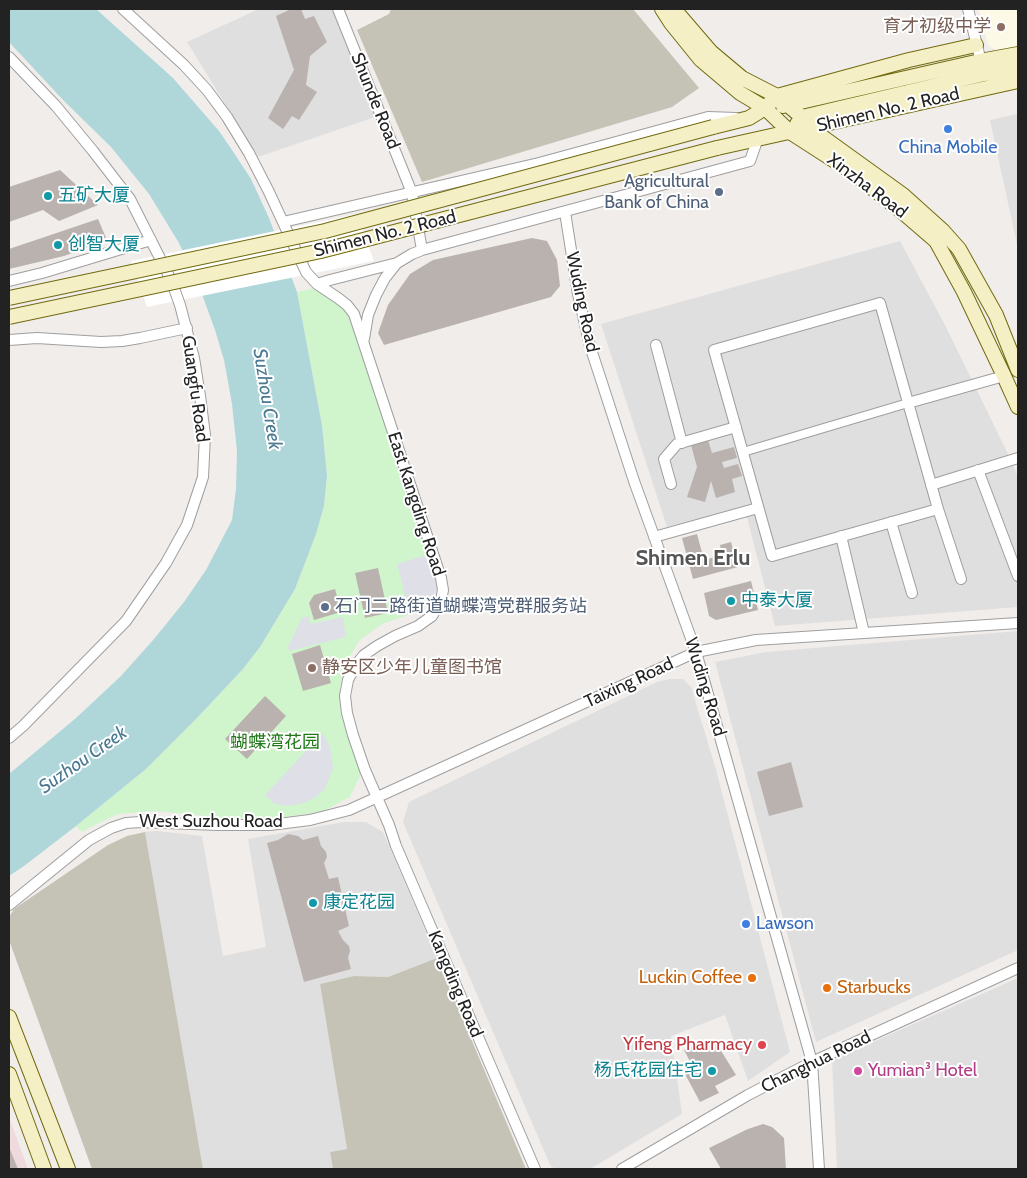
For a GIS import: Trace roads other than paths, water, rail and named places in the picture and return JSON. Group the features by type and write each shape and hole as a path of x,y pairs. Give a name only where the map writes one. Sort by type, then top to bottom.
{"main road":[{"name":"Xinzha Road","path":"662,9 702,60 740,93 765,108 790,132 849,170 936,241 964,292 1018,407"},
{"name":"Xinzha Road","path":"674,9 711,52 742,78 777,96 806,122 902,195 943,230 959,249 996,315 1018,370"},
{"name":"Shimen No. 2 Road","path":"9,298 325,231 749,118 765,108 777,96 910,60 976,45"},
{"name":"Shimen No. 2 Road","path":"765,108 788,106 982,68 1018,54"},
{"path":"790,132 806,122 982,68 1018,68"},
{"name":"Shimen No. 2 Road","path":"806,122 895,108 1018,81"},
{"name":"Shimen No. 2 Road","path":"9,317 321,251 717,148 790,132"},
{"path":"9,1016 68,1169"},
{"path":"9,1074 44,1169"}],"street":[{"name":"East Kangding Road","path":"123,9 184,65 207,90 248,153 269,192 306,272 317,284 347,305 354,314 441,578 443,590 432,616 418,626 395,636 364,655 354,666 348,680 346,696 347,713 365,770 377,798"},
{"name":"Shunde Road","path":"338,9 412,193 422,250"},
{"path":"968,9 982,68"},
{"name":"Guangfu Road","path":"9,57 56,106 130,199 171,280 194,358 205,435 204,477 187,525 166,563 126,621 9,738"},
{"name":"Shimen No. 2 Road","path":"283,222 540,163 708,117 749,118"},
{"name":"Shimen No. 2 Road","path":"317,284 397,263 422,250 750,161 758,138"},
{"name":"Wuding Road","path":"565,212 578,294 590,346 631,472 696,652 812,1062 819,1169"},
{"path":"9,281 151,240"},
{"name":"Shimen No. 2 Road","path":"363,340 368,314 376,295 385,278 397,263"},
{"path":"938,508 772,556 714,350 880,303 938,508 961,579"},
{"path":"9,340 37,338 101,342 122,341 186,328"},
{"path":"656,345 682,443"},
{"path":"743,452 1004,376"},
{"path":"671,484 664,459 677,444 736,427"},
{"path":"931,484 1018,458"},
{"path":"978,470 1018,576"},
{"path":"654,537 758,508"},
{"path":"891,522 912,593"},
{"path":"841,536 864,633"},
{"name":"Taixing Road","path":"377,798 696,652 756,640 1018,624"},
{"name":"West Suzhou Road","path":"9,905 89,840 118,825 133,822 236,826 288,823 328,816 349,810 377,798"},
{"name":"Kangding Road","path":"377,798 535,1169"},
{"name":"Changhua Road","path":"622,1169 748,1095 812,1062 1018,968"}],"water":[{"name":"Suzhou Creek","path":"9,9 96,9 173,78 219,131 232,150 251,179 269,218 297,292 322,425 327,475 324,506 316,534 295,589 260,647 243,669 146,769 76,826 9,876 9,774 76,718 121,676 184,602 206,570 232,520 236,489 237,451 232,404 224,360 203,297 179,243 149,194 111,147 64,101 9,42"}],"place":[{"name":"育才初级中学","path":"1001,27"},
{"name":"China Mobile","path":"948,129"},
{"name":"Agricultural Bank of China","path":"719,192"},
{"name":"五矿大厦","path":"48,196"},
{"name":"创智大厦","path":"58,245"},
{"name":"中泰大厦","path":"731,601"},
{"name":"石门二路街道蝴蝶湾党群服务站","path":"325,607"},
{"name":"静安区少年儿童图书馆","path":"312,668"},
{"name":"康定花园","path":"313,903"},
{"name":"Lawson","path":"746,924"},
{"name":"Luckin Coffee","path":"752,978"},
{"name":"Starbucks","path":"827,988"},
{"name":"Yifeng Pharmacy","path":"762,1045"},
{"name":"杨氏花园住宅","path":"712,1071"},
{"name":"Yumian³ Hotel","path":"858,1071"}],"district":[{"name":"Shimen Erlu","path":"693,559"}],"park label":[{"name":"蝴蝶湾花园","path":"275,743"}]}
